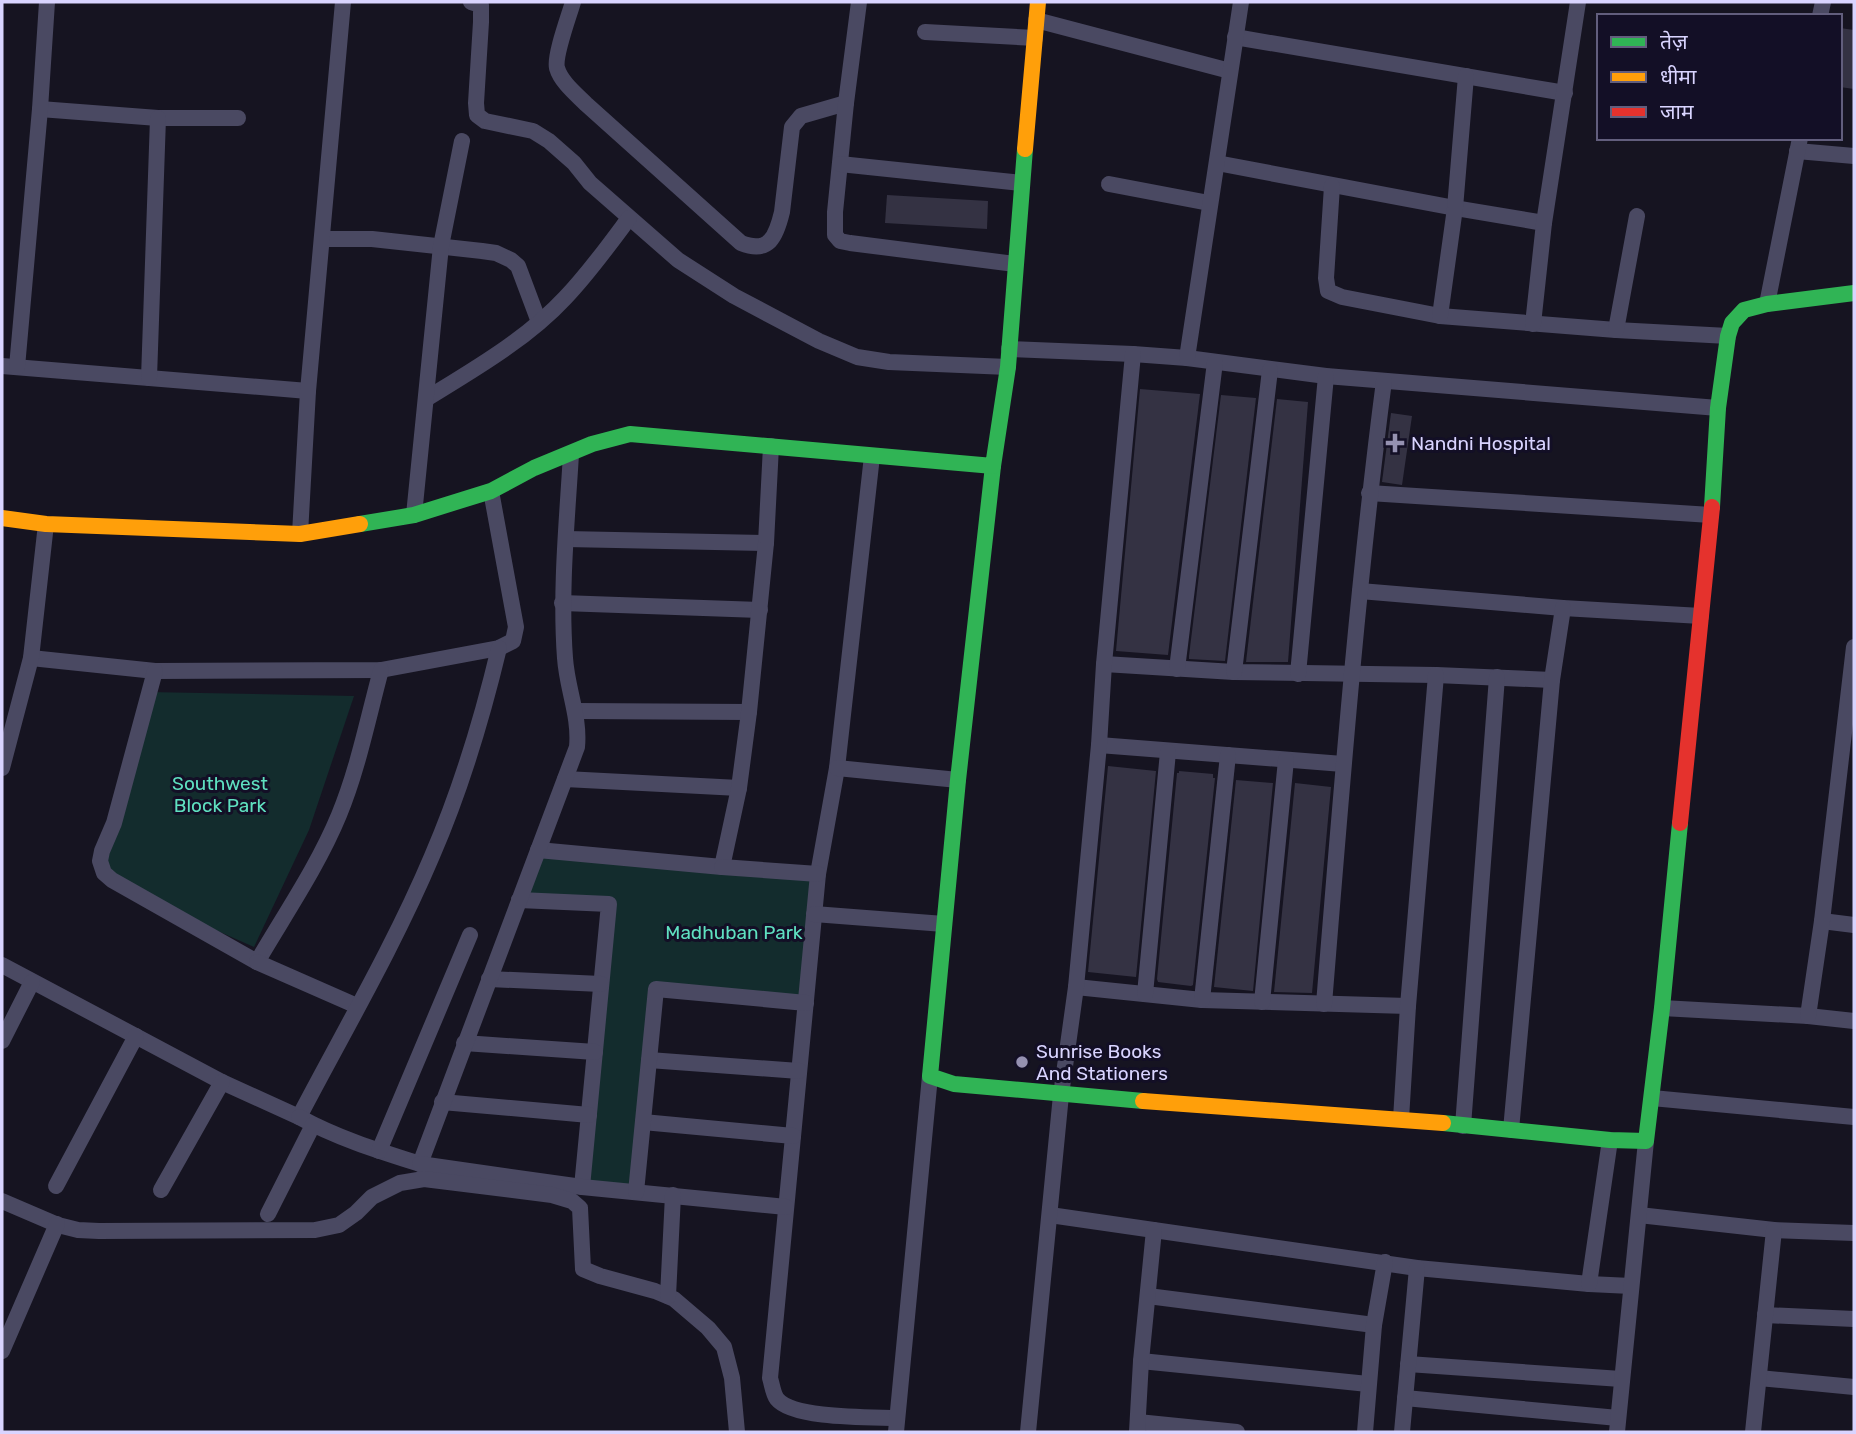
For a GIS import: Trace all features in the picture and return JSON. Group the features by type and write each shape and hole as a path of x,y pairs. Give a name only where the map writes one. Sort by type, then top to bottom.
{"street":[{"path":"47,2 40,109 9,366 308,391"},
{"path":"300,534 308,391 343,2"},
{"path":"573,2 557,58 557,68 564,81 586,104 741,243 753,248 765,245 775,236 779,224 792,127 801,116 846,103"},
{"path":"859,2 846,103 835,235 840,241 1015,264"},
{"path":"872,456 837,768 818,874 770,1378 776,1398 788,1408 806,1413 896,1425 958,780 993,466 1008,367 1038,2"},
{"path":"1187,358 1241,2"},
{"path":"1533,324 1544,223 1578,2"},
{"path":"479,3 481,22 477,115 485,121 533,131 550,141 574,163 590,183 678,260 717,286 782,322 857,357 889,362 1008,367"},
{"path":"1036,20 1230,71"},
{"path":"925,32 1035,38"},
{"path":"1235,37 1565,93"},
{"path":"1440,316 1455,208 1466,76"},
{"path":"40,109 158,118 238,118"},
{"path":"149,378 158,118"},
{"path":"414,515 441,246 462,141"},
{"path":"1767,304 1798,145 1854,156"},
{"path":"1217,163 1544,223"},
{"path":"840,164 1022,183"},
{"path":"1109,184 1209,202"},
{"path":"1332,186 1326,278 1328,291 1342,297 1440,316 1728,336"},
{"path":"1616,330 1637,216"},
{"path":"426,399 525,334 563,301 629,218"},
{"path":"323,239 372,239 496,253 518,266 538,322"},
{"path":"1405,1398 1617,1425 1662,1009 1711,514 1718,408 1728,336 1732,323 1744,310 1767,304 1854,293"},
{"path":"1009,349 1187,358 1326,376 1718,408"},
{"path":"1028,1432 1061,1095 1076,987 1133,354"},
{"path":"1177,669 1215,362"},
{"path":"1234,672 1270,370"},
{"path":"1298,674 1326,376"},
{"path":"1324,1004 1350,673 1384,381"},
{"path":"2,518 47,524 300,534 414,515 491,491 534,468 610,438 630,434 993,466"},
{"path":"722,867 739,788 749,712 766,543 771,446"},
{"path":"420,1164 577,747 579,730 568,680 562,603 571,454"},
{"path":"31,658 155,671 381,670 499,648 513,641 516,628 491,491"},
{"path":"1369,493 1711,514"},
{"path":"2,768 31,658 47,524"},
{"path":"566,539 766,543"},
{"path":"1360,591 1563,608 1701,616"},
{"path":"562,603 760,610"},
{"path":"1511,1130 1552,680 1563,608"},
{"path":"1808,1016 1822,921 1854,647"},
{"path":"268,1214 358,1006 431,860 474,741 499,648"},
{"path":"1104,664 1234,672 1552,680"},
{"path":"257,962 324,846 339,814 381,670"},
{"path":"155,671 114,823 102,850 100,861 104,873 257,962 358,1006"},
{"path":"1401,1119 1436,675"},
{"path":"1463,1126 1497,677"},
{"path":"576,711 749,712"},
{"path":"1099,745 1343,764"},
{"path":"1145,994 1168,752"},
{"path":"1202,1000 1228,755"},
{"path":"1262,1002 1286,760"},
{"path":"837,768 958,780"},
{"path":"565,779 739,788"},
{"path":"538,850 818,874"},
{"path":"519,900 609,904 582,1187"},
{"path":"814,914 944,924"},
{"path":"1822,921 1854,925"},
{"path":"379,1151 470,935"},
{"path":"2,965 222,1082 306,1121 379,1151 420,1164 582,1187 786,1207"},
{"path":"489,979 601,984"},
{"path":"2,1041 32,982"},
{"path":"1076,987 1202,1000 1408,1006"},
{"path":"636,1192 656,989 806,1003"},
{"path":"1662,1009 1808,1016 1854,1021"},
{"path":"56,1186 136,1036"},
{"path":"464,1043 595,1052"},
{"path":"649,1060 799,1071"},
{"path":"930,1076 954,1084 1061,1095 1300,1114 1401,1119 1610,1140 1646,1141"},
{"path":"161,1190 222,1082"},
{"path":"1652,1098 1854,1118"},
{"path":"442,1102 589,1115"},
{"path":"643,1122 793,1136"},
{"path":"1589,1284 1610,1140"},
{"path":"2,1201 57,1224 78,1230 99,1231 315,1230 339,1225 372,1197 400,1183 424,1179 552,1195 572,1200 580,1208 583,1269 674,1299 708,1328 724,1347 732,1378 737,1432"},
{"path":"668,1297 673,1195"},
{"path":"1050,1215 1417,1268 1631,1286"},
{"path":"1639,1215 1774,1230 1854,1233"},
{"path":"2,1351 57,1224"},
{"path":"1154,1230 1137,1427 1237,1432"},
{"path":"1753,1432 1774,1230"},
{"path":"1365,1432 1374,1325 1385,1262"},
{"path":"1402,1432 1417,1268"},
{"path":"1148,1296 1374,1325"},
{"path":"1765,1315 1854,1319"},
{"path":"1141,1362 1368,1384"},
{"path":"1408,1364 1621,1379"},
{"path":"1759,1378 1854,1387"}],"green space":[{"name":"Southwest Block Park","path":"147,692 354,696 309,830 254,947 100,879"},
{"name":"Madhuban Park","path":"538,850 818,874 806,1003 656,989 636,1192 582,1187 609,904 519,900"}],"building":[{"path":"1842,28 1854,30 1854,89 1842,87"},
{"path":"887,195 988,201 987,229 885,223"},
{"path":"1140,389 1200,394 1168,655 1116,651"},
{"path":"1221,395 1256,398 1225,661 1189,659"},
{"path":"1277,399 1308,402 1288,662 1246,662"},
{"path":"1391,413 1412,416 1402,485 1382,482"},
{"path":"1108,766 1156,771 1136,977 1088,972"},
{"path":"1179,771 1213,774 1215,778 1191,986 1158,982 1157,979"},
{"path":"1236,780 1273,783 1253,991 1214,987"},
{"path":"1295,783 1331,787 1312,993 1274,992"}],"traffic: fast":[{"path":"360,524 414,515 491,491 534,468 592,444 630,434 993,466 1008,367 1025,149"},
{"path":"1712,507 1718,408 1732,323 1744,310 1767,304 1854,293"},
{"path":"993,466 958,780 930,1076 954,1084 1143,1101"},
{"path":"1443,1123 1610,1140 1646,1141 1680,823"}],"traffic: slow":[{"path":"1025,149 1038,2"},
{"path":"2,518 46,524 300,534 360,524"},
{"path":"1143,1101 1443,1123"}],"traffic: jam":[{"path":"1680,823 1712,507"}],"place":[{"name":"Nandni Hospital","path":"1395,443"},
{"name":"Sunrise Books And Stationers","path":"1022,1062"}]}
